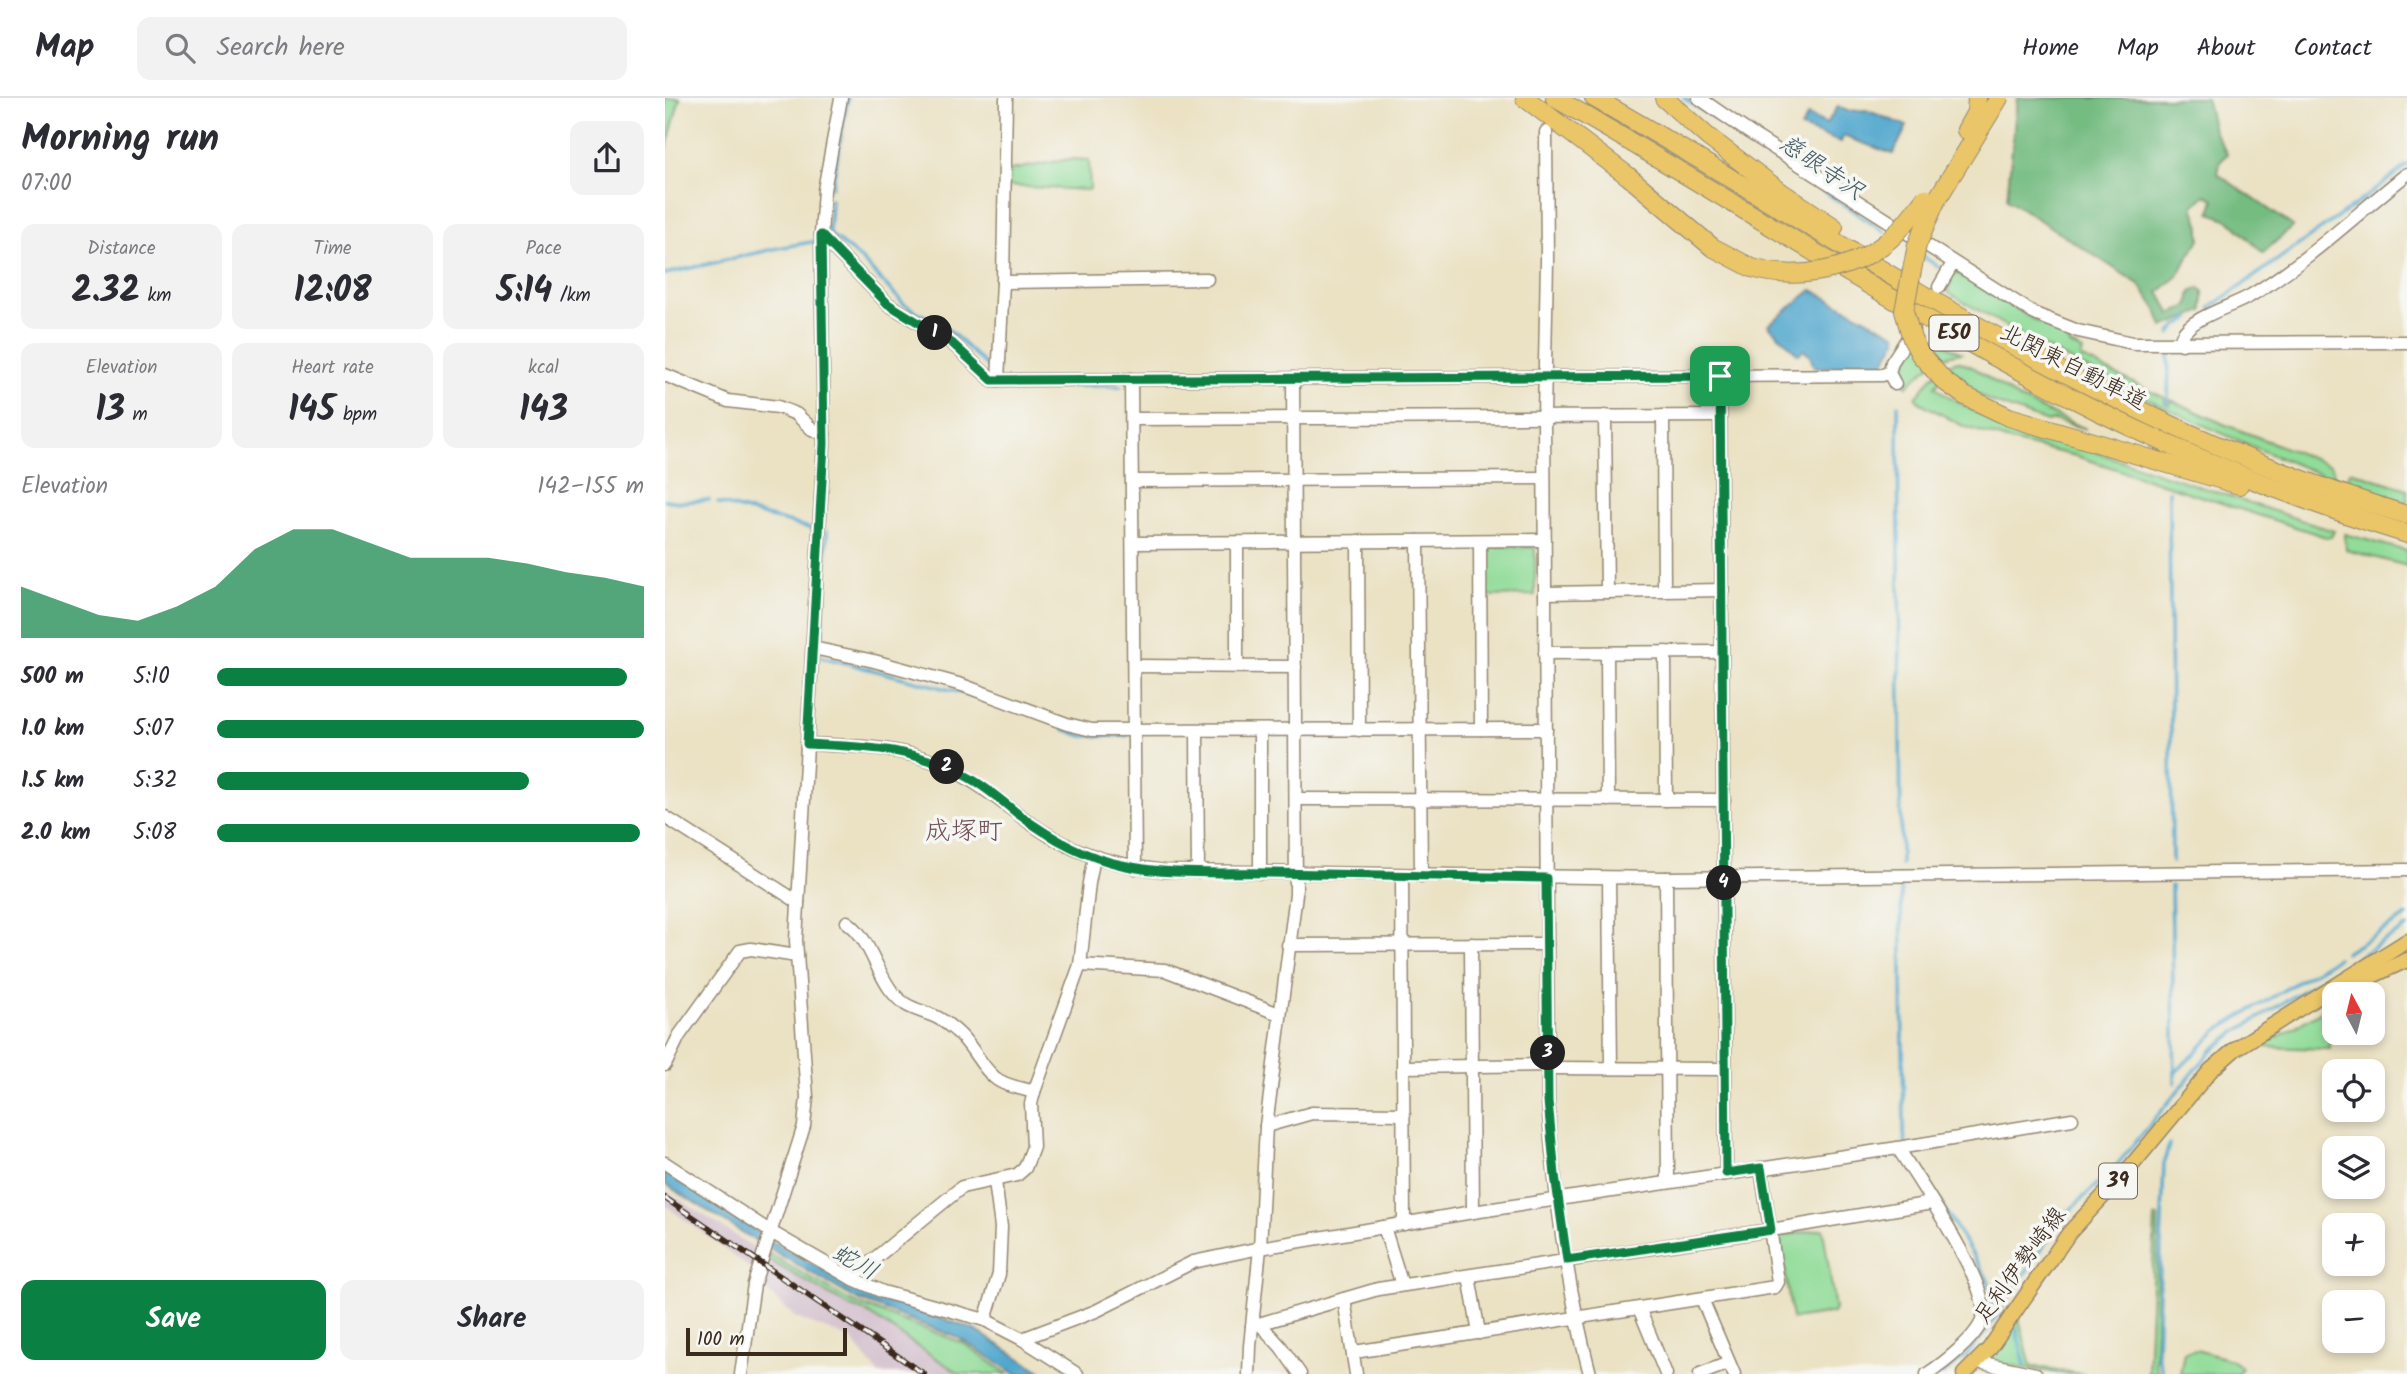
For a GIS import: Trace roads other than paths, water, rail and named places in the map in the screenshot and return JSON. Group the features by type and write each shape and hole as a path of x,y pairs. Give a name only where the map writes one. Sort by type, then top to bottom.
{"highway":[{"path":"1525,98 1627,176 1712,247 1752,268 1781,274 1833,268 1856,261 1889,241 1930,199 1999,98"},
{"name":"北関東自動車道","path":"1556,98 1935,323 2073,399 2220,467 2307,501 2407,534"},
{"name":"北関東自動車道","path":"1594,98 1673,142 1920,292 2041,360 2171,425 2287,474 2407,515"},
{"path":"1664,98 1682,116 1781,192 1882,258 1920,292"},
{"path":"1977,98 1972,121 1930,199 1917,245 1904,311 1912,339 1920,354 1944,381 1965,396 2009,417 2374,524"}],"main road":[{"name":"足利伊勢崎線","path":"1965,1374 1978,1362 2058,1246 2132,1166 2210,1071 2235,1049 2407,941"},
{"name":"足利伊勢崎線","path":"2295,1012 2407,960"}],"street":[{"path":"741,1374 754,1284 804,1126 807,1097 797,956 824,434 821,235 824,190 841,98"},
{"path":"998,380 1003,282 1006,98"},
{"path":"1699,98 2035,314 2078,331 2133,343 2407,342"},
{"path":"1546,132 1547,260 1543,417 1550,1132 1576,1317 1590,1374"},
{"path":"2182,344 2182,336 2191,324 2241,301 2298,263 2335,236 2407,174"},
{"path":"821,235 888,304 952,343 992,380 1720,376 1892,379 1892,362 1916,327"},
{"path":"1939,287 1953,263"},
{"path":"1003,282 1207,279"},
{"path":"665,375 728,401 778,407 796,414 812,429 824,434"},
{"path":"1720,376 1726,1173"},
{"path":"1249,1374 1256,1325 1266,1126 1296,874 1293,378"},
{"path":"1131,379 1135,868"},
{"path":"1605,416 1607,592"},
{"path":"1663,416 1664,591"},
{"path":"1132,419 1720,416"},
{"path":"1133,481 1544,478"},
{"path":"1133,543 1545,540"},
{"path":"1358,541 1359,730"},
{"path":"1418,541 1421,876"},
{"path":"1480,541 1481,729"},
{"path":"1237,542 1237,666"},
{"path":"1545,593 1723,590"},
{"path":"813,648 962,685 1080,729 1135,732 1546,729"},
{"path":"1665,652 1666,800"},
{"path":"1545,653 1721,652"},
{"path":"1607,653 1608,800"},
{"path":"1134,666 1295,667"},
{"path":"1197,731 1198,872"},
{"path":"1260,731 1260,873"},
{"path":"807,744 888,749 944,765 992,793 1046,834 1094,858 1135,868 1198,872 1546,878 2407,870"},
{"path":"1296,799 1724,800"},
{"path":"665,817 799,902"},
{"path":"851,1278 962,1187 1017,1175 1030,1158 1033,1147 1031,1104 1080,965 1094,858"},
{"path":"1402,876 1404,1224"},
{"path":"1609,878 1611,1068"},
{"path":"1666,878 1668,1182"},
{"path":"847,922 862,938 889,988 902,1002 910,1009 935,1016 955,1030 965,1039 993,1077 1034,1092"},
{"path":"1471,944 1473,1212"},
{"path":"1289,945 1547,944"},
{"path":"665,1065 679,1036 740,951 751,949 797,956"},
{"path":"1080,965 1165,970 1279,1014"},
{"path":"1403,1067 1725,1069"},
{"path":"1266,1126 1312,1113 1404,1114"},
{"path":"1022,1339 1096,1311 1193,1262 1473,1212 2071,1119"},
{"path":"1898,1148 1977,1284 1984,1315 1961,1347 1927,1374"},
{"path":"665,1163 770,1234 851,1278 883,1292 985,1320 1022,1339 1077,1374"},
{"path":"1354,1352 1777,1285 1761,1168"},
{"path":"985,1320 999,1274 1001,1227 995,1181"},
{"path":"1256,1325 1378,1289 1932,1203"},
{"path":"1384,1227 1402,1285"},
{"path":"1469,1276 1479,1333"},
{"path":"1344,1299 1356,1374"},
{"path":"1700,1374 1731,1368 1702,1299"},
{"path":"1639,1308 1666,1374"},
{"path":"1256,1325 1281,1347 1300,1374"},
{"path":"1978,1362 2036,1374"}],"water":[{"path":"1838,106 1847,111 1866,110 1907,126 1893,154 1843,136 1841,142 1801,128 1808,115 1826,124"},
{"path":"1812,290 1897,335 1897,340 1881,367 1814,367 1810,356 1804,350 1798,354 1768,325"},
{"path":"665,1172 775,1243 852,1286 975,1330 1045,1374 1016,1374 959,1338 856,1299 665,1184"}],"waterway":[{"path":"832,187 848,98"},
{"name":"慈眼寺沢","path":"1684,98 1886,233"},
{"path":"2210,308 2407,165"},
{"path":"831,199 829,231 832,236 861,259 904,304 950,331 992,371"},
{"path":"665,274 817,241"},
{"name":"慈眼寺沢","path":"1922,256 1939,267"},
{"path":"2170,334 2177,326 2191,318"},
{"name":"慈眼寺沢","path":"1900,367 1911,347"},
{"path":"2168,404 2169,354"},
{"path":"1012,386 1121,386"},
{"path":"1898,405 1901,865"},
{"path":"2169,491 2172,862"},
{"path":"665,500 709,500"},
{"path":"718,503 813,529"},
{"path":"822,642 827,531"},
{"path":"822,657 974,696"},
{"path":"1064,729 1082,736 1127,736"},
{"path":"2171,886 2175,1083"},
{"path":"1901,887 1906,1144"},
{"path":"2345,953 2407,916"},
{"path":"2348,963 2407,927"},
{"path":"2176,1072 2218,1030 2337,958"},
{"path":"1943,1374 1967,1355 1988,1328 2063,1217 2115,1167 2211,1051 2233,1034 2339,968"},
{"path":"2163,1374 2157,1354 2164,1162 2169,1145"},
{"path":"1909,1151 1987,1278 1997,1302"},
{"path":"1993,1321 1991,1303 1994,1297"},
{"path":"2016,1329 2025,1365"}],"railway":[{"path":"665,1198 924,1374"}],"district":[{"name":"成塚町","path":"964,832"}],"water label":[{"name":"蛇川","path":"855,1263"}]}
